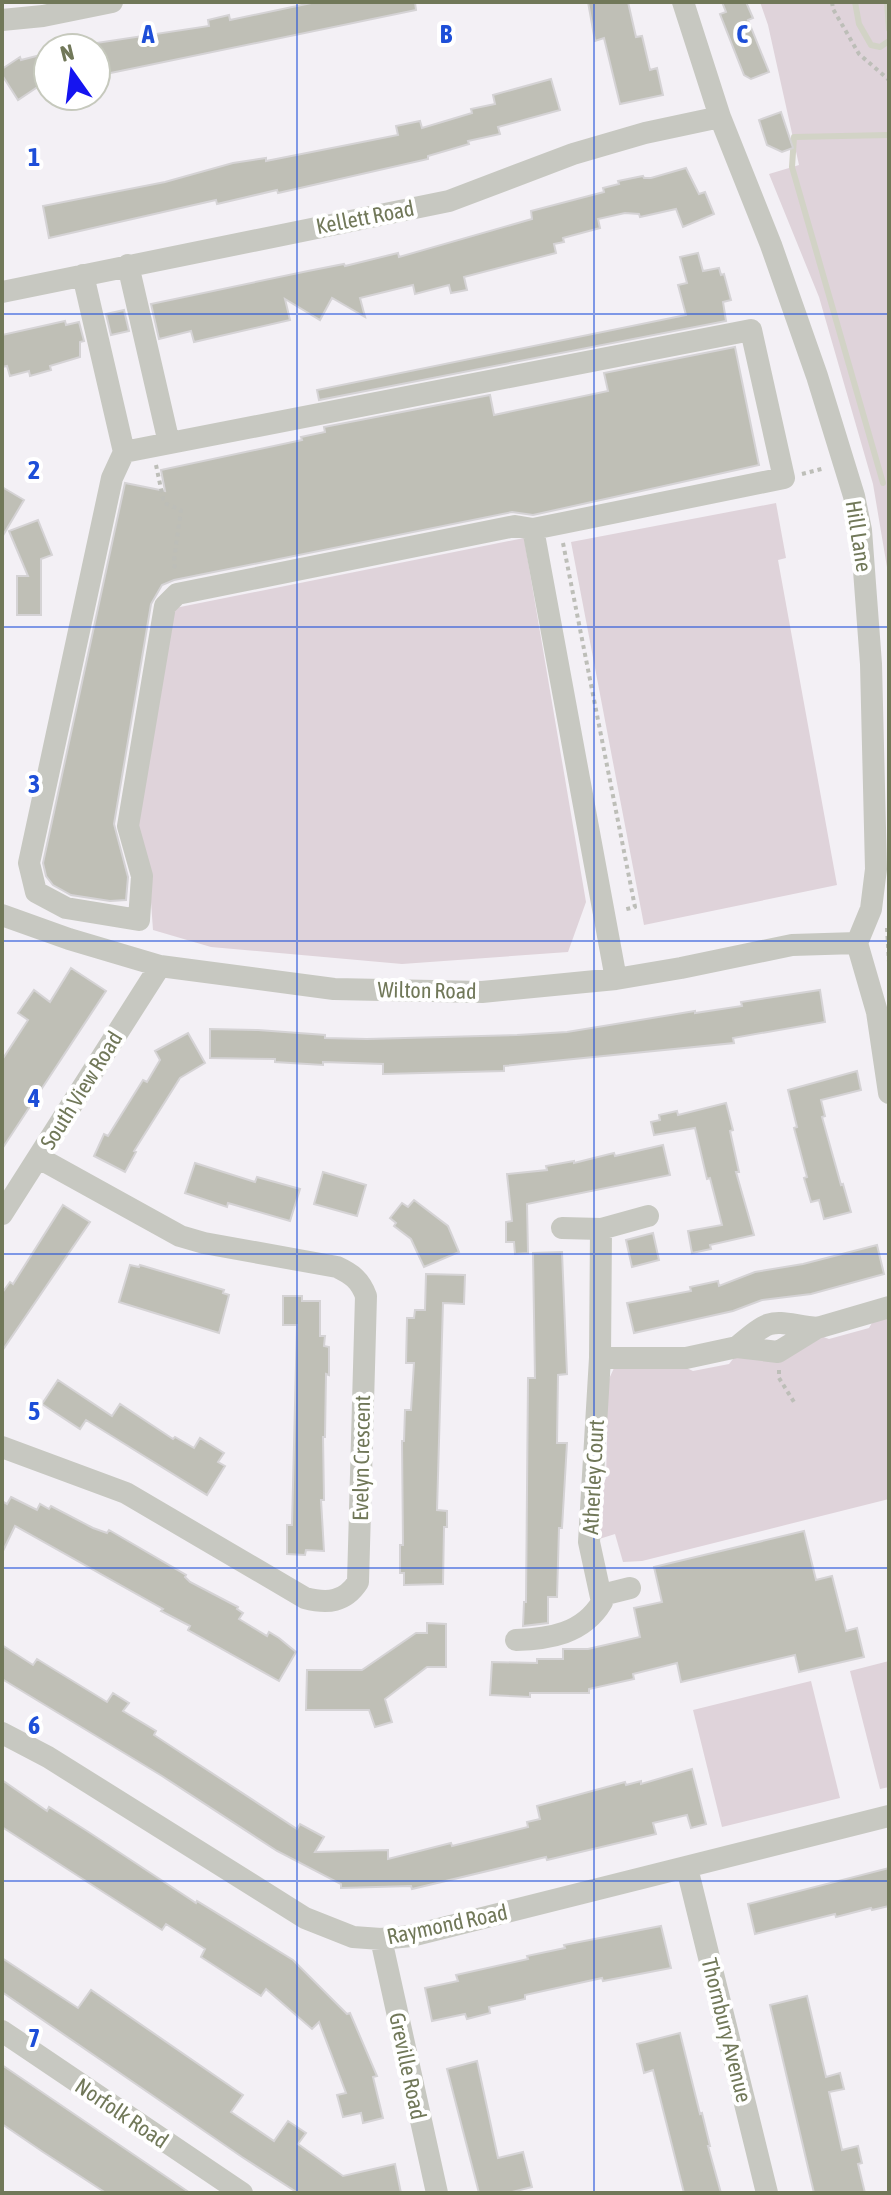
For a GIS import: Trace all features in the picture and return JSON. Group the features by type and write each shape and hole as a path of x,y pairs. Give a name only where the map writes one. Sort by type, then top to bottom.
{"street":[{"path":"2,20 43,16 112,2"},
{"name":"Hill Lane","path":"683,2 720,117 798,321 854,496 864,556 874,768 875,892 857,943"},
{"name":"Kellett Road","path":"2,292 449,201 573,154 645,133 720,117"},
{"path":"128,265 160,445"},
{"path":"83,275 124,452 112,478 29,863 36,892 66,908 139,920"},
{"path":"124,452 751,330 784,478 533,529 515,526 177,594 165,606 128,826 142,876 139,920 129,957"},
{"path":"533,529 616,979"},
{"name":"Wilton Road","path":"2,915 160,966 334,989 482,992 616,979 792,945 857,943"},
{"path":"857,943 877,1012 889,1093"},
{"name":"South View Road","path":"2,1214 160,966"},
{"name":"Evelyn Crescent","path":"2,1447 126,1493 305,1598 319,1602 337,1601 351,1593 358,1582 366,1296 361,1284 337,1267 180,1236 39,1158"},
{"path":"562,1228 601,1229 648,1216"},
{"name":"Atherley Court","path":"601,1229 600,1358 589,1542 602,1595"},
{"path":"600,1358 686,1358 737,1347 778,1352 817,1328 889,1307"},
{"path":"737,1347 757,1329 774,1320 817,1328"},
{"path":"516,1640 557,1636 577,1627 595,1613 602,1602 602,1595 630,1588"},
{"name":"Raymond Road","path":"2,1733 48,1757 305,1918 353,1937 381,1939 411,1936 889,1816"},
{"name":"Thornbury Avenue","path":"687,1868 767,2193"},
{"name":"Greville Road","path":"381,1939 437,2193"},
{"name":"Norfolk Road","path":"2,2031 242,2193"}],"path":[{"path":"832,2 859,54 887,79 889,72"},
{"path":"160,445 164,503 181,510 174,560 177,594"},
{"path":"784,478 844,463"},
{"path":"563,523 563,543 635,907 605,914"},
{"path":"573,594 581,592"},
{"path":"778,1352 779,1378 794,1402"}],"shaded area":[{"path":"760,2 889,2 889,579 873,484 819,297 769,174 799,165 768,25"},
{"path":"776,503 786,558 778,560 837,885 644,925 571,542"},
{"path":"524,538 586,902 568,952 402,964 211,947 153,930 149,874 137,824 175,608"},
{"path":"889,1317 889,1499 642,1561 623,1562 615,1534 596,1540 598,1487 606,1479 607,1441 601,1431 609,1379 614,1368 680,1365 693,1371 729,1364 737,1354 815,1334 829,1339 869,1328 873,1321"},
{"path":"889,1661 889,1787 880,1789 850,1671"},
{"path":"811,1681 840,1798 722,1827 693,1710"}],"building":[{"path":"316,2 415,2 416,10 112,73 112,41 209,26 208,20 229,15 230,20"},
{"path":"588,2 628,2 636,37 642,36 650,70 657,68 663,95 620,104 604,38 595,41"},
{"path":"722,2 746,2 753,18 748,20 769,72 751,79 744,75 720,14 726,12"},
{"path":"20,57 21,60 32,57 32,91 18,100 2,75 2,69"},
{"path":"551,79 560,110 498,127 500,134 468,141 469,144 428,156 428,159 278,193 277,190 217,204 216,200 49,238 43,206 165,182 233,163 266,158 266,161 398,135 396,126 420,121 422,128 472,113 471,109 495,104 493,95"},
{"path":"781,112 793,148 782,152 767,145 759,120"},
{"path":"686,168 699,194 705,192 714,214 683,227 676,209 640,217 639,214 625,213 598,219 600,228 563,238 564,242 554,244 556,253 464,277 467,290 451,293 449,285 415,294 413,285 360,298 365,317 332,298 320,320 285,299 290,320 194,342 191,331 159,339 151,304 398,253 399,257 532,219 531,211 604,192 603,188 619,184 618,181 643,176 651,178"},
{"path":"698,253 703,271 719,268 721,275 724,274 731,300 723,302 726,321 319,400 317,390 686,315 678,285 687,283 680,257"},
{"path":"124,310 129,331 111,335 106,314"},
{"path":"65,321 66,325 79,322 84,341 80,342 80,357 30,376 29,371 10,376 7,366 2,367 2,335"},
{"path":"735,347 759,465 533,515 512,512 174,580 162,585 151,604 114,824 128,877 126,900 110,901 71,895 53,885 46,876 43,863 125,483 165,491 161,470 302,440 301,437 325,432 324,427 490,395 494,415 608,391 604,373"},
{"path":"2,487 24,500 2,537"},
{"path":"38,520 52,555 41,559 41,615 17,615 17,576 28,576 9,531"},
{"path":"71,968 106,991 2,1149 2,1060 28,1020 18,1013 34,990 50,1002"},
{"path":"820,990 825,1022 733,1038 734,1043 504,1066 504,1071 383,1074 383,1064 323,1062 323,1065 275,1062 275,1059 210,1058 210,1029 367,1039 567,1032 742,1006 741,1002"},
{"path":"188,1033 205,1063 180,1078 134,1151 125,1172 94,1156 104,1134 108,1136 143,1080 147,1082 160,1060 155,1051"},
{"path":"857,1071 861,1090 821,1100 825,1116 822,1117 851,1212 824,1219 819,1200 811,1202 804,1178 807,1177 788,1090"},
{"path":"726,1103 733,1130 730,1131 739,1172 736,1172 754,1235 710,1245 711,1249 692,1253 688,1231 722,1225 695,1128 654,1135 651,1122 660,1120 659,1115 677,1111 678,1115"},
{"path":"663,1145 670,1175 527,1204 528,1253 515,1254 514,1242 506,1242 506,1222 512,1221 507,1174 547,1170 546,1166"},
{"path":"195,1163 255,1182 257,1177 300,1189 290,1221 228,1203 227,1207 185,1193"},
{"path":"323,1172 366,1185 357,1216 314,1204"},
{"path":"414,1200 448,1226 459,1252 424,1267 411,1239 394,1226 396,1223 390,1218 402,1203 408,1207"},
{"path":"63,1205 90,1222 2,1351 2,1293 10,1282 13,1284"},
{"path":"653,1233 659,1260 632,1267 626,1240"},
{"path":"877,1245 884,1274 811,1294 762,1300 733,1311 634,1333 627,1303 691,1291 690,1287 718,1281 719,1286 755,1272 803,1264"},
{"path":"562,1252 567,1374 558,1375 557,1443 567,1443 562,1528 559,1528 557,1597 548,1597 548,1623 523,1626 526,1602 528,1378 535,1378 533,1253"},
{"path":"130,1265 140,1265 224,1290 223,1293 229,1295 219,1333 119,1302"},
{"path":"426,1274 465,1275 464,1304 443,1303 437,1510 447,1511 443,1584 404,1585 404,1573 400,1573 400,1545 403,1545 402,1441 405,1410 411,1410 414,1363 406,1363 407,1318 414,1318 415,1310 425,1310"},
{"path":"283,1296 302,1296 302,1301 320,1301 320,1336 325,1336 324,1346 329,1347 323,1437 324,1500 321,1500 324,1551 306,1550 305,1555 287,1554 287,1525 292,1525 297,1325 283,1325"},
{"path":"58,1380 112,1416 120,1404 173,1439 175,1437 194,1448 200,1438 224,1453 218,1462 225,1466 207,1495 86,1420 80,1429 42,1404"},
{"path":"11,1497 37,1510 40,1504 49,1509 51,1506 93,1528 107,1533 109,1530 186,1575 190,1582 238,1607 243,1613 239,1619 267,1636 269,1632 296,1652 279,1681 188,1630 190,1626 161,1611 163,1609 15,1526 2,1553 2,1501 7,1504"},
{"path":"804,1531 816,1580 832,1576 846,1631 857,1628 864,1657 799,1672 795,1655 681,1682 677,1663 633,1674 634,1679 589,1689 589,1693 530,1693 530,1697 490,1695 492,1662 537,1663 537,1659 563,1659 563,1649 588,1649 640,1637 634,1608 662,1602 654,1567"},
{"path":"427,1623 446,1624 446,1667 427,1667 385,1699 392,1722 375,1727 369,1710 306,1710 307,1670 362,1670 416,1633 427,1633"},
{"path":"2,1645 33,1665 37,1659 107,1702 113,1693 129,1703 123,1711 156,1731 154,1735 297,1829 300,1824 324,1837 315,1852 388,1850 388,1859 451,1843 452,1846 528,1827 527,1822 540,1819 537,1806 625,1782 626,1785 641,1781 641,1784 692,1769 706,1824 691,1828 687,1815 653,1823 656,1834 412,1889 411,1886 341,1888 341,1884 277,1851 162,1776 2,1679"},
{"path":"2,1780 47,1811 49,1807 196,1903 293,1960 347,2014 350,2013 377,2076 373,2077 383,2118 363,2123 361,2113 343,2117 337,2095 346,2093 319,2022 312,2029 266,1989 261,1996 201,1957 205,1949 166,1924 162,1930 2,1827"},
{"path":"889,1868 889,1906 836,1917 835,1914 755,1934 748,1904"},
{"path":"661,1926 671,1968 603,1981 602,1978 525,1995 525,1999 489,2007 490,2013 467,2019 465,2014 432,2021 425,1988 458,1981 456,1975 528,1959 527,1956 565,1948 564,1945"},
{"path":"2,1958 78,2008 91,1990 243,2095 231,2112 274,2141 288,2121 306,2133 298,2144 343,2176 395,2164 401,2193 298,2193 2,1992"},
{"path":"807,1996 826,2077 840,2073 844,2089 829,2092 842,2150 858,2146 862,2163 858,2164 865,2193 814,2193 770,2005"},
{"path":"680,2033 721,2193 684,2193 653,2070 644,2073 637,2044"},
{"path":"477,2061 498,2158 523,2152 532,2187 508,2193 479,2193 447,2069"},
{"path":"2,2065 190,2193 106,2193 43,2152 2,2124"}],"waterway":[{"path":"855,2 859,24 871,45 880,47 889,41"},
{"path":"887,2 889,29"},
{"path":"883,483 792,167 794,137 889,135"}]}
